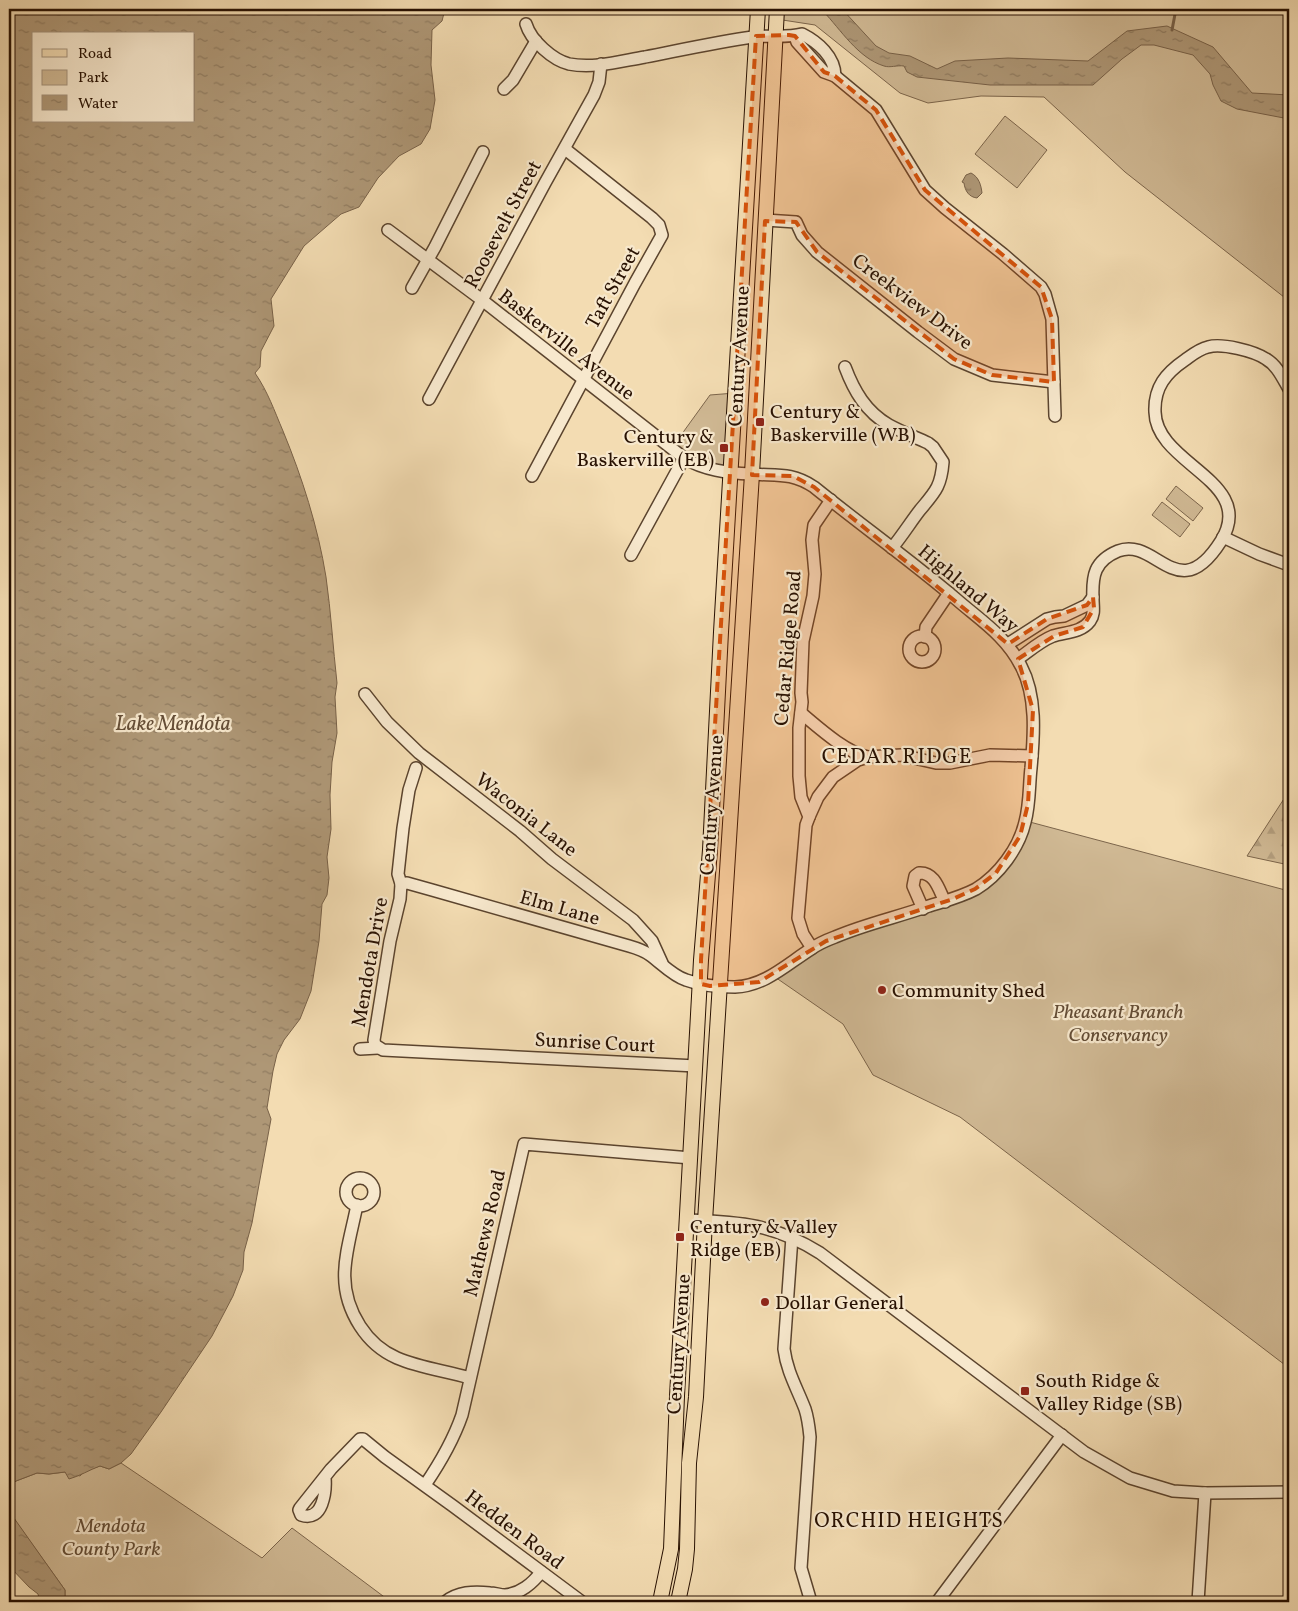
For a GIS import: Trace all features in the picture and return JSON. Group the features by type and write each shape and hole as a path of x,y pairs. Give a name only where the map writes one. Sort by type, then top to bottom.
{"main road":[{"name":"Century Avenue","path":"660,1602 671,1549 677,1396 758,9"},
{"name":"Century Avenue","path":"678,1602 685,1570 687,1549 689,1463 696,1397 705,1220 752,474 777,9"}],"street":[{"path":"526,24 527,29 543,49 553,57 568,64 582,66 756,36 796,36 802,34 813,39 833,63 835,76 876,110 925,190 944,208 1003,254 1041,287 1052,318 1055,416"},
{"path":"504,89 513,80 536,40"},
{"name":"Roosevelt Street","path":"429,399 596,91 601,64"},
{"name":"Taft Street","path":"532,476 661,238 662,231 656,222 565,149"},
{"path":"412,288 483,152"},
{"name":"Creekview Drive","path":"765,220 796,222 802,235 817,252 954,359 992,375 1054,382"},
{"name":"Baskerville Avenue","path":"388,230 482,300 684,458 706,468 730,472"},
{"path":"1018,659 1048,638 1075,631 1090,622 1094,614 1094,572 1104,558 1118,551 1130,548 1144,553 1173,569 1182,570 1203,564 1223,537 1230,518 1224,497 1206,477 1169,445 1158,428 1155,412 1157,392 1160,384 1174,367 1200,350 1214,346 1225,346 1257,354 1268,360 1289,388"},
{"path":"845,367 860,399 870,411 890,426 928,443 943,462 940,482 934,494 892,548"},
{"path":"631,555 684,458"},
{"name":"Highland Way","path":"701,984 736,987 759,982 780,971 812,948 847,932 945,902 966,894 983,884 996,873 1014,848 1026,821 1032,756 1031,697 1023,669 1008,644 980,618 814,487 793,476 730,472"},
{"name":"Cedar Ridge Road","path":"812,948 803,934 798,918 806,825 809,817 800,787 798,728 801,714 802,641 813,596 815,574 812,540 814,525 831,500"},
{"path":"1223,537 1259,554 1289,565"},
{"path":"924,637 926,627 949,593"},
{"path":"1008,644 1047,620 1064,616 1087,605 1093,597"},
{"name":"Waconia Lane","path":"364,694 388,722 424,757 520,831 552,859 634,920 652,941 662,964"},
{"path":"801,714 820,730 851,750 868,757"},
{"path":"809,817 818,797 833,777 858,760 868,757 901,755 936,763 950,763 990,755 1032,756"},
{"name":"Mendota Drive","path":"416,768 409,790 403,828 398,874 401,884 374,1040 375,1045 383,1050 493,1056"},
{"path":"923,909 913,886 915,876 919,873 933,878 945,902"},
{"name":"Elm Lane","path":"401,884 407,883 629,946 648,953 685,980 701,984"},
{"path":"360,1049 378,1048"},
{"name":"Sunrise Court","path":"493,1056 696,1066"},
{"name":"Mathews Road","path":"425,1485 455,1435 462,1415 524,1144 691,1158"},
{"path":"356,1205 345,1266 344,1285 348,1303 366,1334 378,1347 398,1358 470,1378"},
{"path":"688,1220 758,1226 792,1237 820,1253 1084,1452 1130,1478 1173,1491 1289,1492"},
{"path":"792,1237 784,1349 792,1382 806,1410 809,1423 810,1437 800,1568 811,1602"},
{"path":"936,1602 1062,1435"},
{"name":"Hedden Road","path":"325,1478 331,1469 360,1439 363,1439 582,1602"},
{"path":"1198,1602 1205,1492"},
{"path":"444,1602 456,1594 471,1592 513,1594 533,1582 541,1572"}],"highlighted area":[{"path":"789,35 795,36 824,72 835,76 876,110 925,190 1041,287 1052,319 1054,382 992,375 954,359 817,252 796,222 765,221 752,475 793,476 814,487 1008,644 1047,619 1087,605 1093,597 1094,608 1083,627 1054,636 1018,659 1033,710 1028,804 1020,836 996,873 975,889 953,899 826,941 759,982 710,986 701,984 701,960 756,36"}],"green space":[{"path":"777,9 1289,9 1289,301 1125,172 1044,97 981,96 928,103 900,93 815,25 776,19"},
{"path":"1005,116 1047,150 1017,188 975,154"},
{"path":"735,393 730,472 671,449 710,395"},
{"path":"1176,486 1203,508 1193,521 1166,499"},
{"path":"1162,502 1190,524 1180,537 1152,515"},
{"path":"1289,791 1289,865 1247,856"},
{"name":"Pheasant Branch Conservancy","path":"1026,821 1289,891 1289,1368 960,1117 873,1075 843,1024 772,975 812,948 930,906 996,873"},
{"name":"Mendota County Park","path":"121,1463 262,1558 292,1528 391,1602 65,1602 65,1590 9,1512 10,1486 16,1481 37,1473 65,1472 80,1476 85,1471 100,1466 109,1469"}],"water":[{"name":"Lake Mendota","path":"9,9 445,9 442,21 432,30 431,65 435,100 430,129 421,144 399,156 378,178 359,207 341,214 304,246 271,299 274,326 261,351 260,367 255,373 264,387 290,448 309,503 319,540 328,590 337,683 335,697 337,733 332,762 330,795 331,829 327,857 329,878 327,895 322,904 319,941 311,991 300,1019 284,1040 277,1054 267,1108 271,1119 252,1223 244,1252 243,1270 233,1296 212,1336 131,1454 121,1463 109,1469 100,1466 69,1479 65,1472 37,1473 16,1481 10,1486 9,1490"},
{"path":"818,9 842,9 876,46 889,53 910,56 937,69 955,61 1008,58 1088,61 1127,31 1167,26 1213,47 1252,93 1289,95 1289,119 1237,109 1221,101 1210,74 1193,55 1154,45 1141,45 1093,85 990,85 917,77 907,72 904,66 884,66 866,57 850,43 823,11"},
{"path":"971,173 978,179 981,187 982,193 977,198 968,193 962,182 966,175"},
{"path":"9,1511 65,1590 65,1602 40,1602 38,1594 9,1566"}],"waterway":[{"path":"1172,30 1176,9"}],"place":[{"name":"Century & Baskerville (WB)","path":"760,422"},
{"name":"Century & Baskerville (EB)","path":"724,448"},
{"name":"Community Shed","path":"882,990"},
{"name":"Century & Valley Ridge (EB)","path":"680,1237"},
{"name":"Dollar General","path":"765,1302"},
{"name":"South Ridge & Valley Ridge (SB)","path":"1025,1391"}],"district":[{"name":"CEDAR RIDGE","path":"897,756"},
{"name":"ORCHID HEIGHTS","path":"909,1520"}]}
